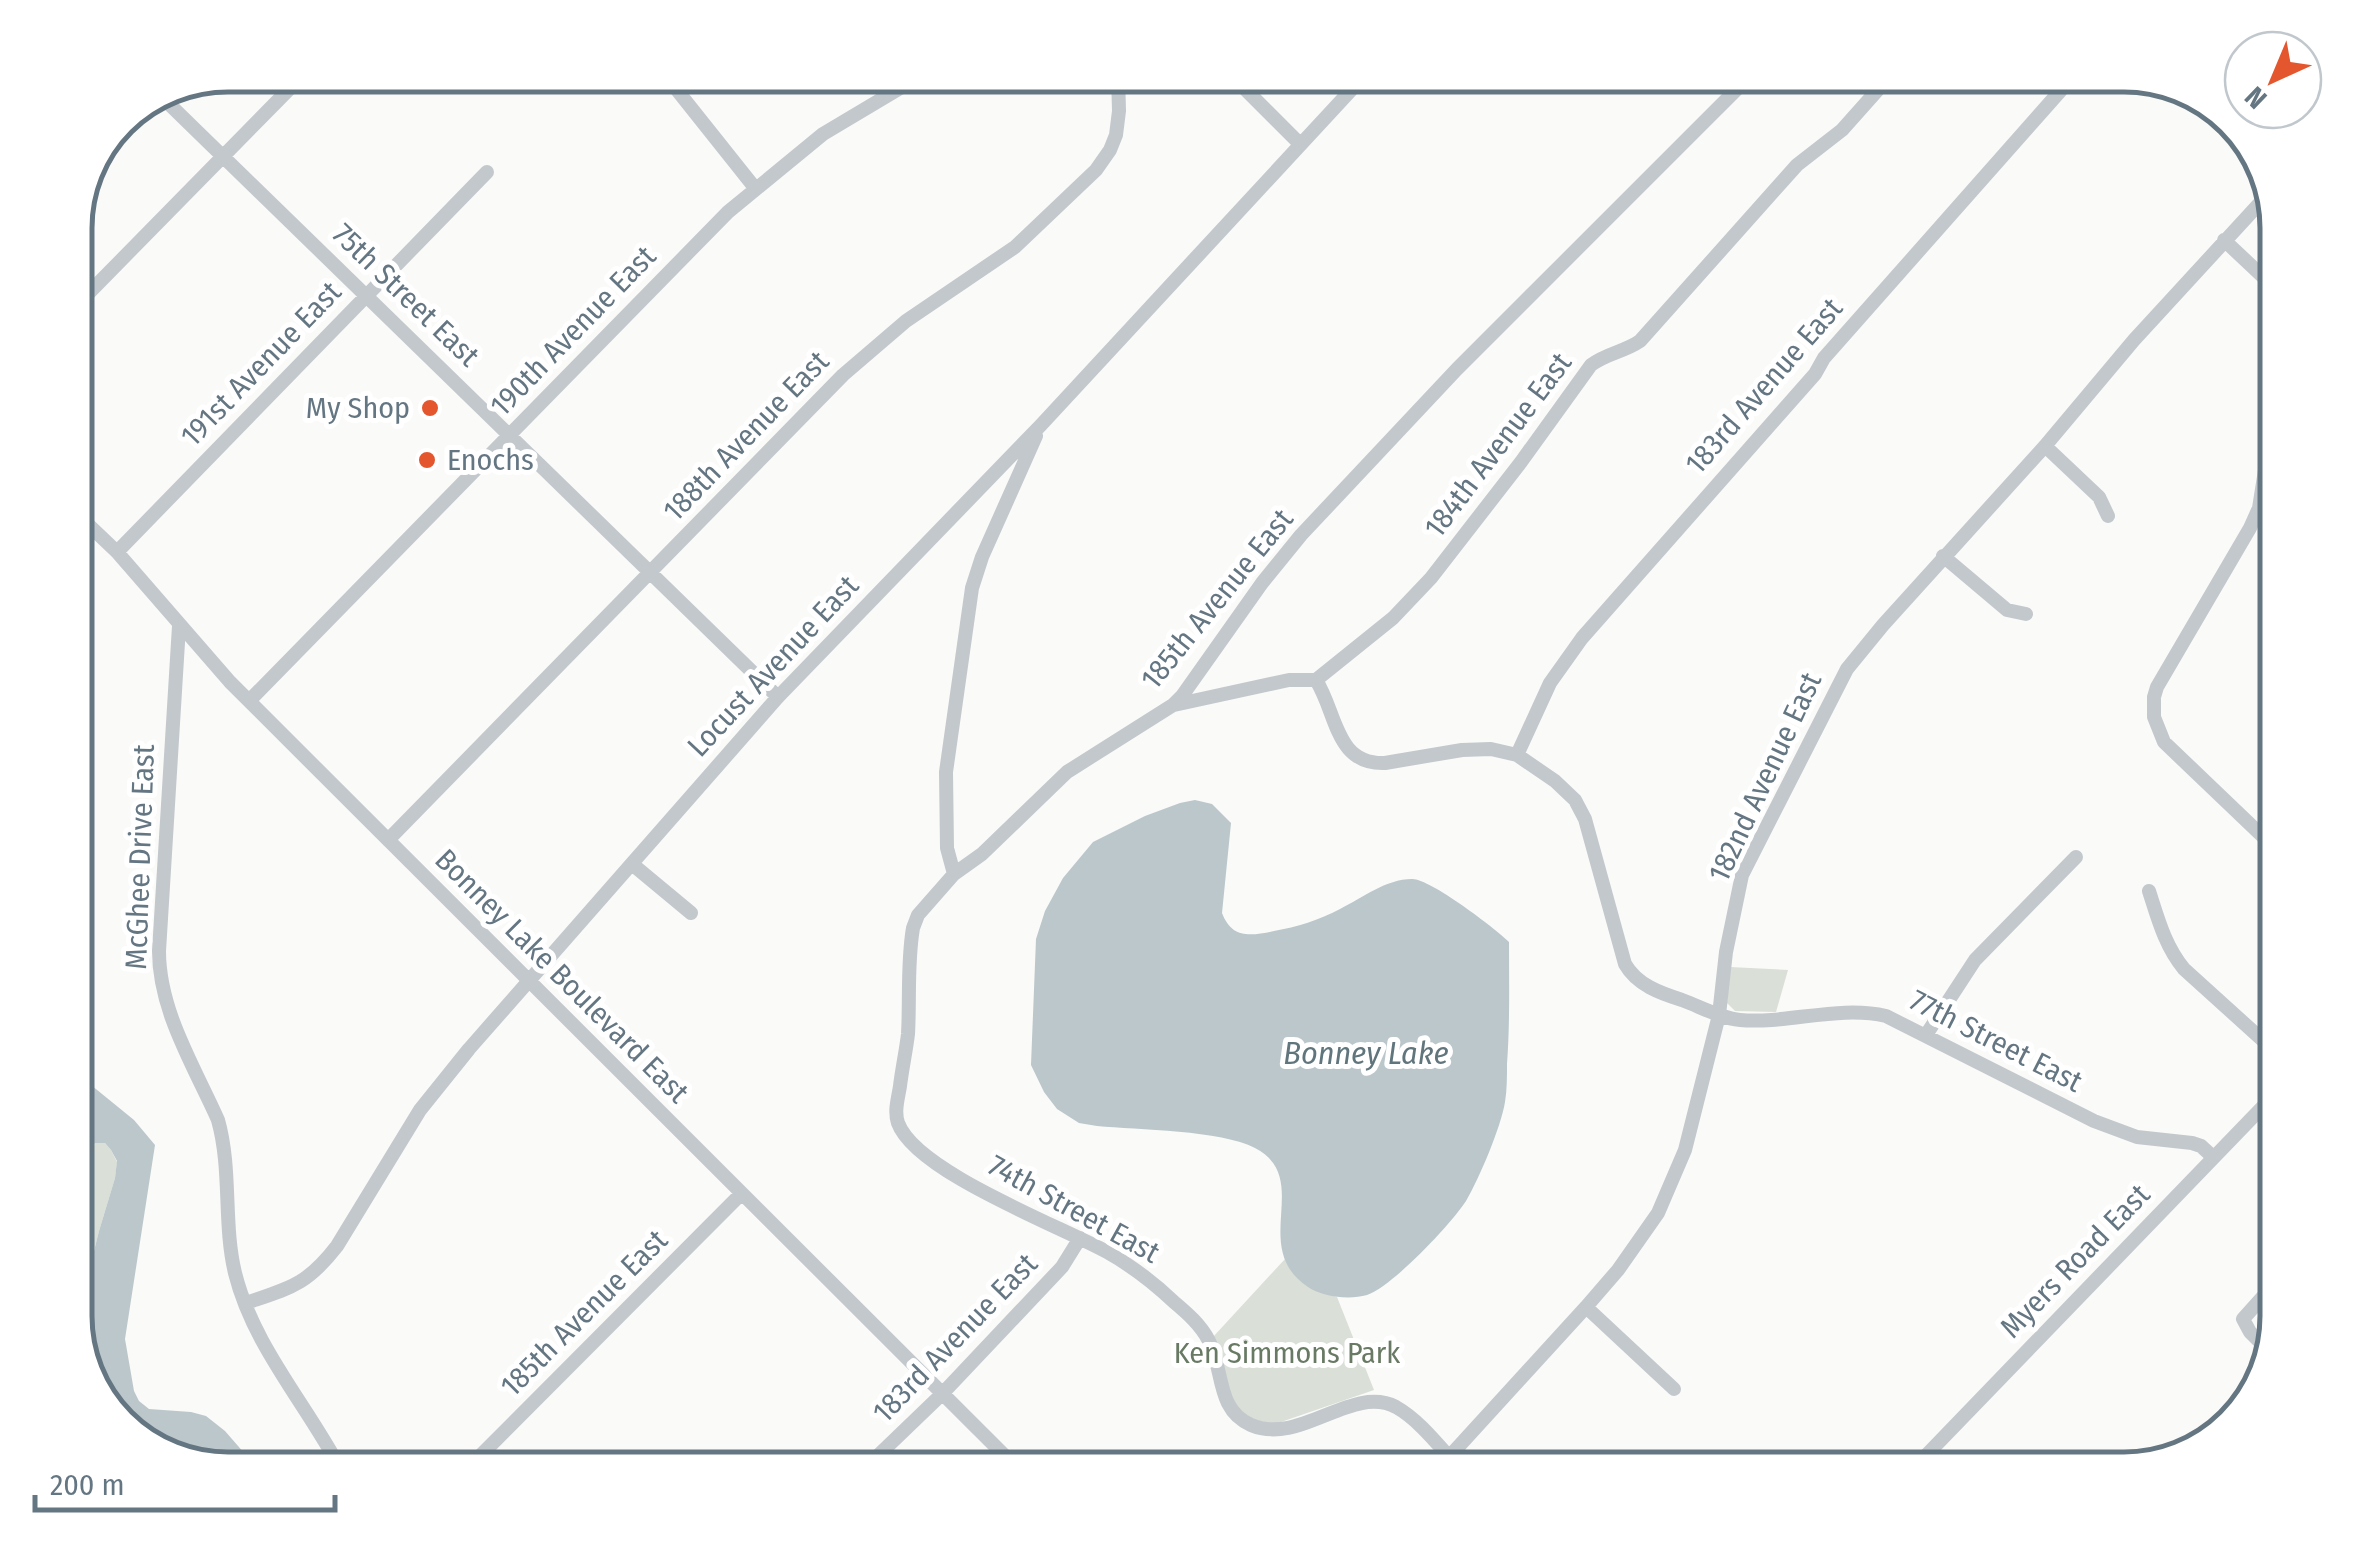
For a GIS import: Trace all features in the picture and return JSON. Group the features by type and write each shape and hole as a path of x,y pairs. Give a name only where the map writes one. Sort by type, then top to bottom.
{"street":[{"path":"93,289 285,93"},
{"path":"679,93 755,188"},
{"name":"190th Avenue East","path":"249,700 703,236 755,188 824,134 892,93"},
{"name":"188th Avenue East","path":"388,840 863,356 917,313 1015,247 1096,170 1116,135 1119,93"},
{"path":"1249,93 1300,144"},
{"name":"Locust Avenue East","path":"246,1303 298,1285 326,1260 428,1098 632,864 778,698 1040,425 1347,93"},
{"name":"185th Avenue East","path":"898,1097 907,1037 913,928 918,915 954,874 982,854 1068,772 1173,705 1272,568 1301,535 1456,370 1733,93"},
{"name":"184th Avenue East","path":"1316,680 1393,618 1432,578 1591,364 1640,340 1797,164 1842,130 1875,93"},
{"name":"183rd Avenue East","path":"1516,755 1550,683 1582,638 2058,93"},
{"name":"75th Street East","path":"172,105 778,698"},
{"name":"191st Avenue East","path":"116,552 487,172"},
{"name":"182nd Avenue East","path":"1454,1452 1586,1307 1658,1213 1685,1150 1720,1015 1726,952 1742,875 1848,670 1883,624 2258,204"},
{"path":"2224,240 2260,274"},
{"path":"954,874 947,848 946,772 972,588 1040,425"},
{"path":"2045,446 2099,497 2108,516"},
{"path":"2260,500 2250,528 2154,697 2154,717 2168,747 2260,833"},
{"name":"Bonney Lake Boulevard East","path":"93,530 249,700 1002,1452"},
{"path":"1943,556 2007,610 2026,614"},
{"name":"McGhee Drive East","path":"179,626 158,951 160,979 169,1010 222,1134 235,1274 265,1345 332,1452"},
{"path":"1173,705 1290,680 1316,680"},
{"name":"77th Street East","path":"1316,680 1342,740 1354,756 1366,762 1490,749 1516,755 1555,780 1580,808 1620,950 1630,972 1662,994 1736,1020 1876,1014 1926,1035 2109,1128 2137,1138 2192,1143 2213,1157"},
{"path":"1926,1035 1974,960 2076,858"},
{"path":"632,864 691,913"},
{"path":"2149,891 2172,954 2260,1038"},
{"name":"74th Street East","path":"898,1097 896,1118 900,1128 909,1142 932,1162 1138,1272 1199,1325 1216,1356 1228,1406 1245,1422 1277,1430 1361,1404 1382,1402 1403,1412 1444,1452"},
{"name":"Myers Road East","path":"1929,1452 2213,1157 2260,1115"},
{"name":"185th Avenue East","path":"484,1452 741,1194"},
{"name":"183rd Avenue East","path":"882,1452 1062,1267 1080,1238"},
{"path":"2258,1340 2243,1319 2260,1300"},
{"path":"1586,1307 1674,1389"}],"green space":[{"path":"1730,967 1788,970 1776,1012 1735,1011 1727,1003"},
{"path":"95,1143 105,1143 117,1162 93,1255"},
{"name":"Ken Simmons Park","path":"1285,1259 1306,1285 1337,1297 1374,1390 1278,1423 1260,1421 1237,1406 1213,1337"}],"water":[{"name":"Bonney Lake","path":"1195,800 1212,804 1231,823 1222,913 1231,927 1243,934 1299,925 1384,886 1412,879 1446,895 1509,942 1506,1093 1489,1153 1466,1201 1448,1224 1406,1267 1367,1295 1321,1293 1291,1271 1280,1234 1280,1177 1272,1161 1255,1148 1201,1134 1079,1123 1057,1109 1031,1065 1036,939 1045,911 1063,878 1093,842 1145,816"},
{"path":"93,1087 134,1120 155,1145 125,1339 134,1391 149,1409 206,1416 243,1452 185,1445 153,1430 132,1413 103,1369 93,1325 93,1255 117,1161 105,1143 93,1146"}],"place":[{"name":"My Shop","path":"430,408"},
{"name":"Enochs","path":"427,460"}]}
